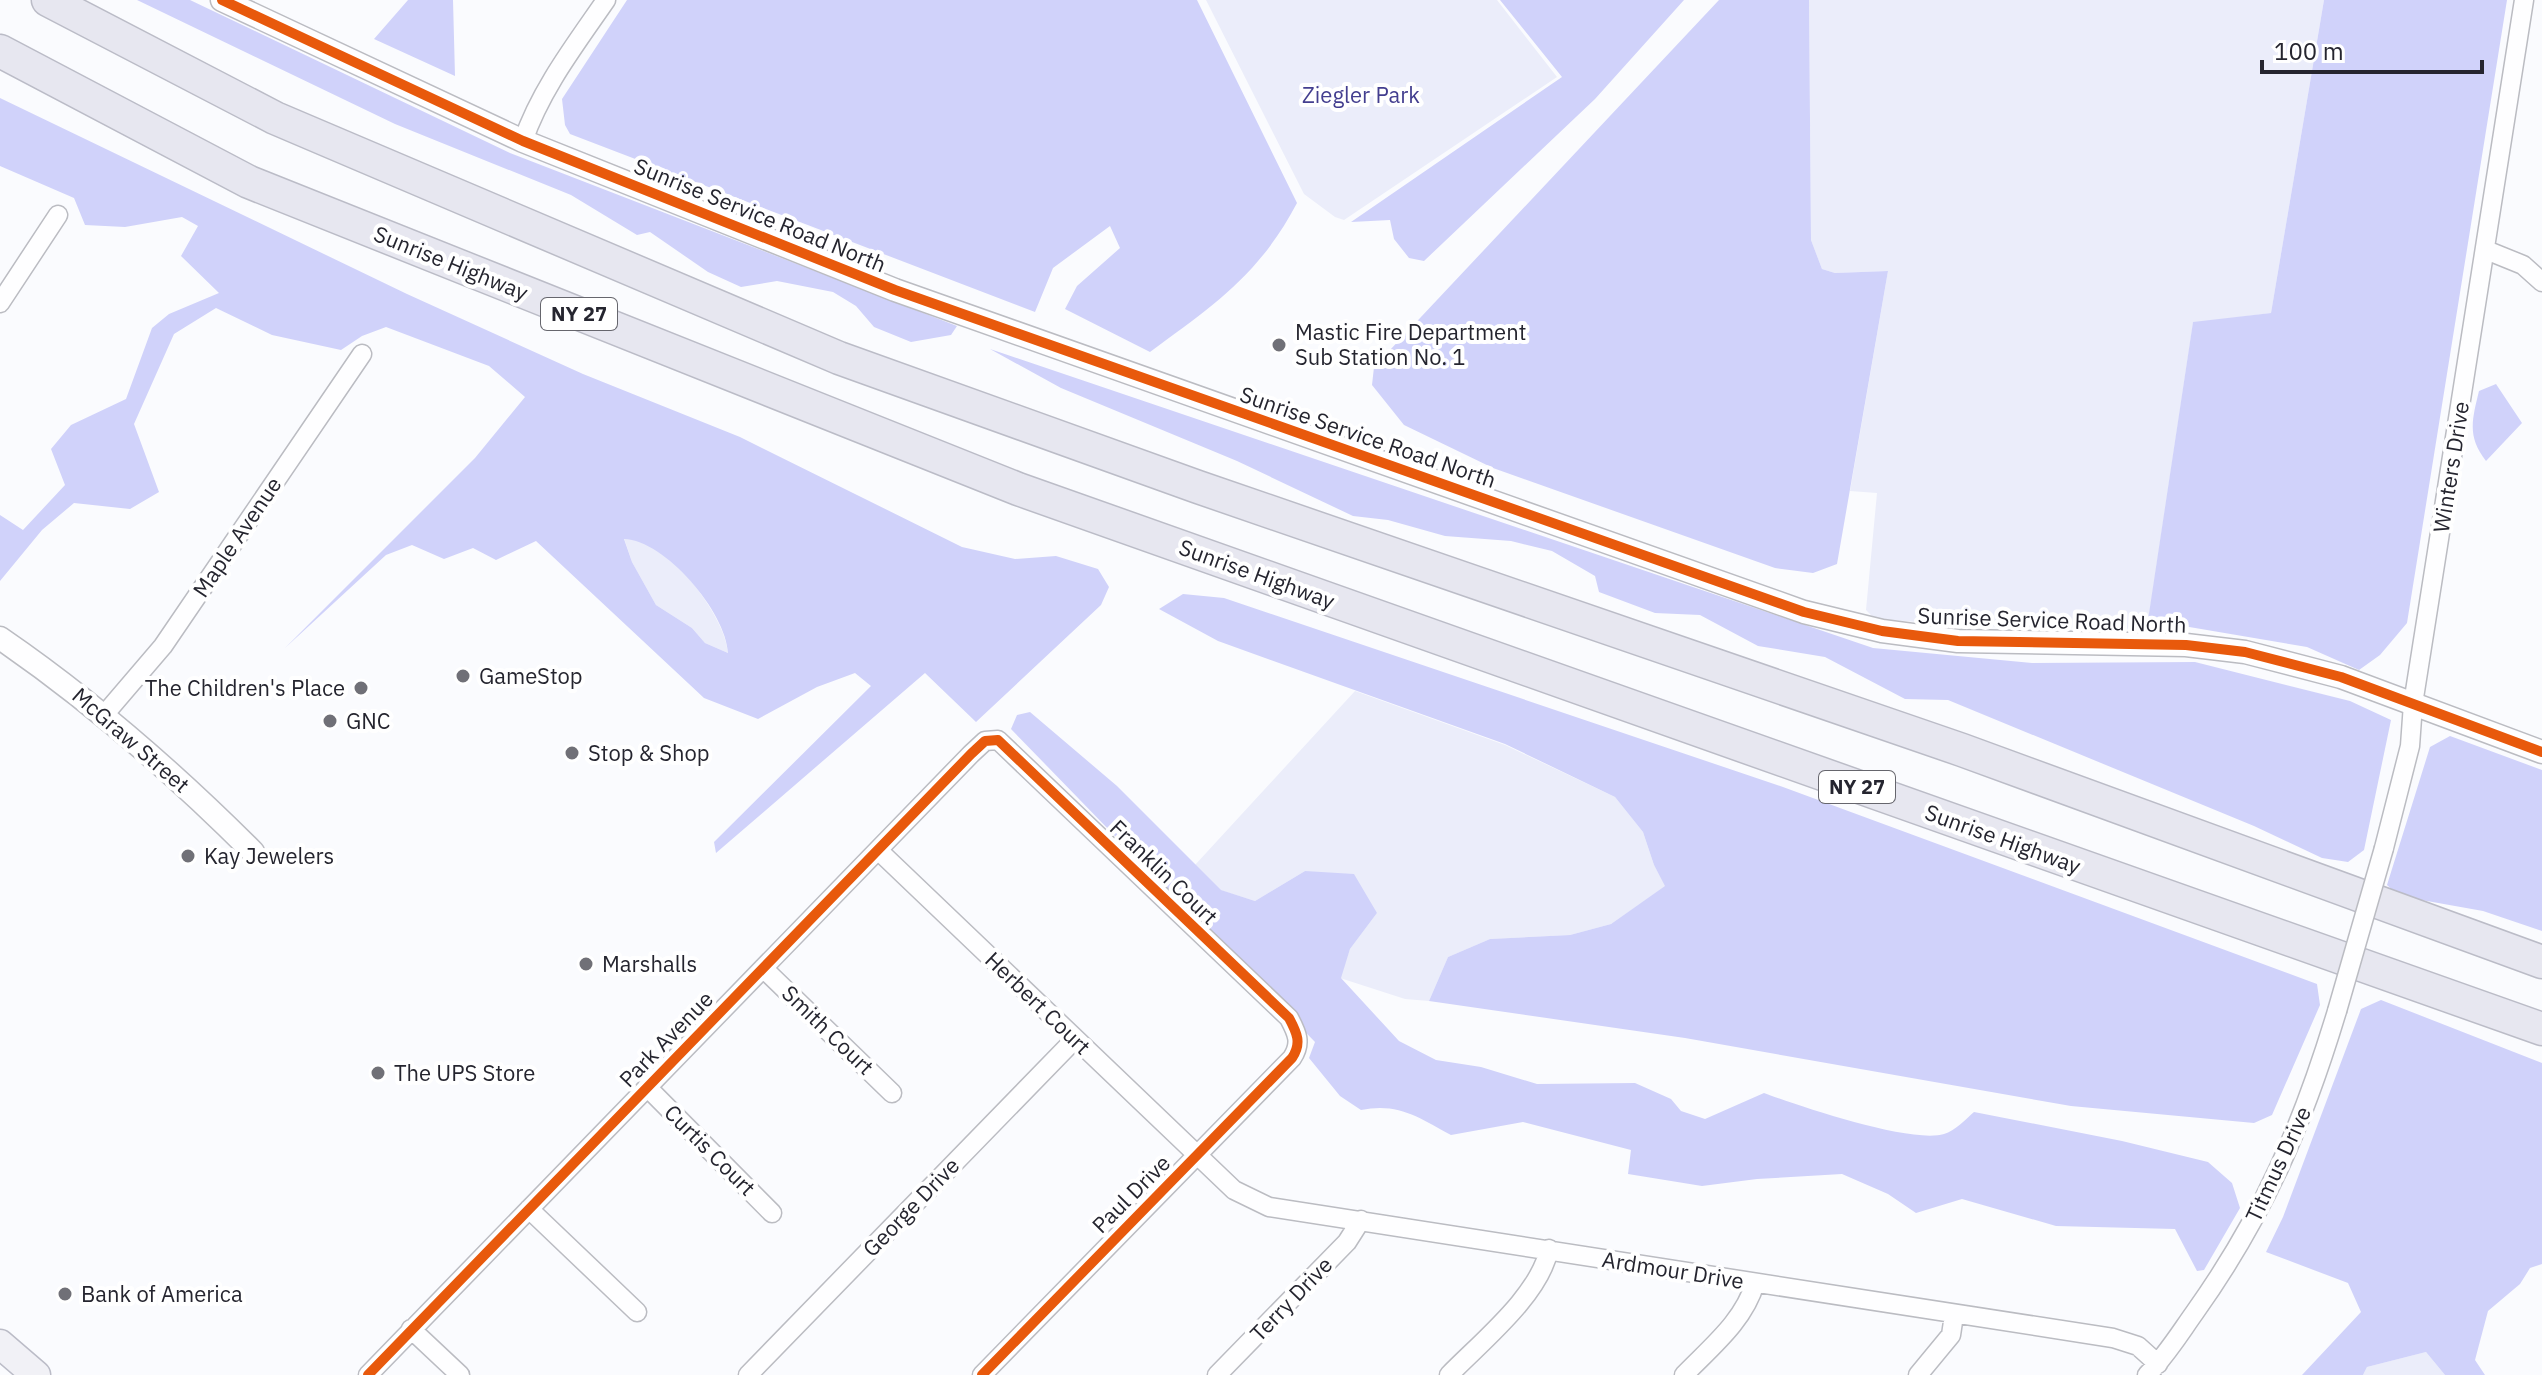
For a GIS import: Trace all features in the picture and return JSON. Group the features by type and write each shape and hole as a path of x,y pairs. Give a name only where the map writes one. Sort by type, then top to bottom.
{"highway":[{"name":"NY 27","path":"48,0 275,118 839,358 1198,487 1962,750 2542,962"},
{"name":"Sunrise Highway","path":"0,51 249,182 1018,489 2542,1029"}],"main road":[{"path":"0,1344 36,1375"}],"street":[{"name":"Sunrise Service Road North","path":"222,0 523,141 895,290 1804,612 1882,631 1958,641 2186,645 2245,652 2310,667 2542,752"},
{"path":"523,141 554,75 606,0"},
{"name":"Winters Drive","path":"2360,929 2410,746 2413,704 2524,0"},
{"path":"0,303 58,215"},
{"path":"2486,250 2523,265 2542,282"},
{"name":"Maple Avenue","path":"104,715 163,646 362,354"},
{"name":"McGraw Street","path":"0,638 104,715 170,771 253,852"},
{"name":"Park Avenue","path":"368,1375 971,754 985,741 998,740"},
{"name":"Franklin Court","path":"998,740 1289,1018 1298,1036"},
{"name":"Herbert Court","path":"879,851 1197,1156"},
{"name":"Titmus Drive","path":"2153,1370 2236,1250 2283,1162 2304,1114 2360,929"},
{"name":"Smith Court","path":"763,968 892,1093"},
{"name":"Paul Drive","path":"982,1375 1292,1058 1297,1050 1298,1036"},
{"name":"George Drive","path":"748,1375 1075,1039"},
{"name":"Curtis Court","path":"647,1087 772,1213"},
{"name":"Ardmour Drive","path":"1197,1156 1234,1190 1269,1207 2113,1338 2138,1346 2153,1370"},
{"path":"529,1209 637,1312"},
{"name":"Terry Drive","path":"1217,1375 1347,1242 1361,1220"},
{"path":"1449,1375 1527,1294 1545,1268 1549,1249"},
{"path":"1684,1375 1734,1323 1749,1302 1755,1283"},
{"path":"1918,1375 1951,1335 1954,1315"},
{"path":"411,1329 460,1375"}],"green space":[{"name":"Ziegler Park","path":"1206,0 1497,0 1557,77 1344,220 1304,194"},
{"path":"1809,0 2324,0 2271,313 2193,323 2147,629 1976,626 1875,619 1866,610 1877,493 1850,491 1888,271 1835,273 1822,269 1811,240"},
{"path":"624,538 643,541 656,548 684,573 719,623 728,653 705,643 692,628 656,605 632,562"},
{"path":"1355,691 1505,745 1615,797 1643,832 1654,865 1666,886 1611,924 1570,935 1490,939 1448,957 1429,1001 1405,999 1340,978 1350,949 1377,913 1305,871 1255,901 1220,890 1195,865"},
{"path":"2426,1352 2445,1375 2363,1375 2367,1367"}],"shaded area":[{"path":"137,0 190,0 510,153 957,326 951,335 911,342 874,327 856,306 833,292 777,281 741,287 708,272 650,232 637,235 571,195 395,124"},
{"path":"408,0 453,0 455,76 374,39"},
{"path":"627,0 1197,0 1297,203 1251,269 1215,303 1150,352 1065,309 1077,286 1120,248 1110,226 1053,268 1035,312 570,134 565,125 562,99"},
{"path":"1500,0 1684,0 1595,99 1424,261 1409,258 1394,239 1390,220 1351,222 1562,77"},
{"path":"1719,0 1809,0 1811,240 1822,269 1835,273 1888,271 1837,564 1813,573 1775,568 1493,468 1404,425 1372,385 1374,367"},
{"path":"2324,0 2507,0 2407,623 2380,655 2359,670 2307,647 2148,620 2193,322 2271,313"},
{"path":"0,98 407,294 583,374 740,437 962,547 1015,559 1056,556 1098,569 1109,587 1101,605 976,722 925,673 716,853 714,842 871,686 855,673 817,687 758,719 704,698 536,541 496,560 473,548 444,559 412,545 386,555 285,648 475,458 525,397 489,366 386,327 362,336 341,350 272,335 216,308 174,334 134,424 159,492 130,509 74,503 42,530 0,581 0,515 23,530 65,485 51,449 71,425 126,399 152,328 169,314 219,293 181,256 198,226 182,217 125,227 85,225 74,198 0,166","holes":["624,539 657,551 691,581 717,618 728,653 705,643 692,628 656,605 632,562"]},
{"path":"990,349 1873,648 2032,663 2195,662 2350,701 2391,720 2364,850 2348,862 2322,858 2254,826 1948,700 1905,699 1825,657 1758,646 1700,615 1655,613 1599,592 1595,576 1552,551 1511,541 1445,536 1388,520 1353,516 1237,461 1061,388"},
{"path":"2496,384 2522,423 2486,461 2476,444 2473,420 2479,391"},
{"path":"1183,594 1224,598 1783,787 2317,984 2320,1005 2272,1115 2254,1123 2071,1106 1685,1038 1429,1001 1448,957 1490,939 1570,935 1611,924 1665,886 1643,832 1615,797 1505,744 1218,641 1159,609"},
{"path":"1030,712 1117,786 1221,890 1255,901 1305,871 1354,874 1377,913 1350,949 1341,978 1399,1041 1436,1060 1481,1067 1537,1084 1635,1083 1671,1099 1681,1111 1705,1119 1764,1093 1855,1122 1928,1136 1948,1132 1974,1112 2122,1141 2208,1162 2232,1183 2240,1208 2204,1270 2197,1271 2175,1229 2056,1226 1962,1199 1916,1213 1888,1194 1842,1174 1702,1186 1628,1174 1631,1150 1523,1122 1451,1135 1398,1110 1361,1110 1340,1096 1309,1058 1315,1042 1011,729 1017,715"},
{"path":"2450,736 2542,770 2542,931 2483,911 2399,896 2387,885 2430,747"},
{"path":"2381,1000 2542,1063 2542,1264 2530,1268 2520,1284 2488,1311 2475,1360 2485,1375 2445,1375 2426,1352 2367,1367 2363,1375 2302,1375 2361,1312 2348,1283 2266,1252 2283,1217 2361,1009"}],"cycle path":[{"path":"222,0 523,141 895,290 1804,612 1882,631 1958,641 2186,645 2245,652 2341,677 2542,752"},
{"path":"368,1375 971,754 985,741 998,740 1289,1018 1298,1043 1292,1058 982,1375"}],"place":[{"name":"Mastic Fire Department Sub Station No. 1","path":"1279,345"},
{"name":"GameStop","path":"463,676"},
{"name":"The Children's Place","path":"361,688"},
{"name":"GNC","path":"330,721"},
{"name":"Stop & Shop","path":"572,753"},
{"name":"Kay Jewelers","path":"188,856"},
{"name":"Marshalls","path":"586,964"},
{"name":"The UPS Store","path":"378,1073"},
{"name":"Bank of America","path":"65,1294"}]}
